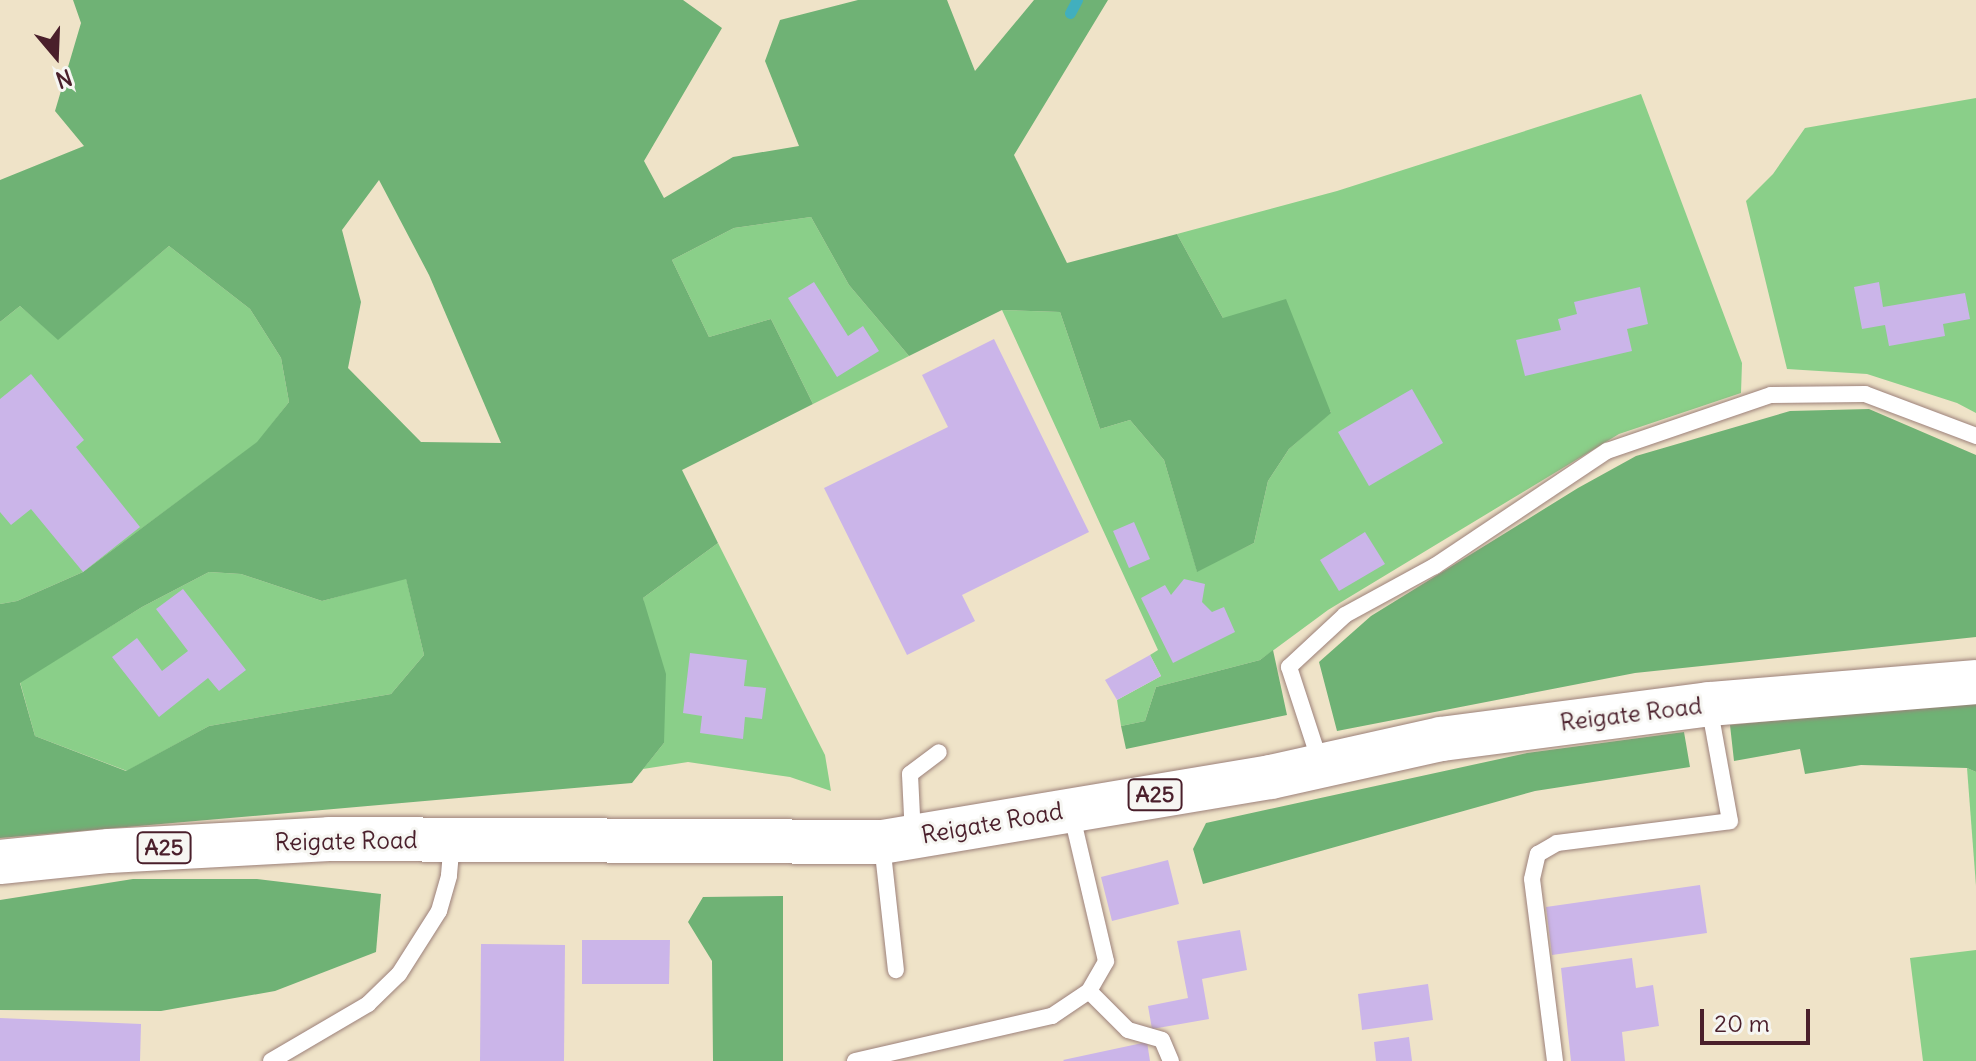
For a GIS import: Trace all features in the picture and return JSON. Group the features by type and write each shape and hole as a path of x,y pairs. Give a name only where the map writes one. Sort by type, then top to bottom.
{"main road":[{"name":"Reigate Road","path":"0,862 109,851 329,839 898,840 1321,766 1441,739 1709,704 1976,682"}],"lane":[{"path":"1321,766 1289,667 1345,615 1435,566 1607,451 1771,395 1865,394 1976,436"},
{"path":"1555,1061 1532,879 1538,854 1557,843 1730,821 1709,704"},
{"path":"896,970 898,840 910,774 939,752"},
{"path":"855,1061 1052,1016 1089,991 1106,961 1071,809"},
{"path":"272,1061 368,1004 399,974 439,911 449,875 452,839"},
{"path":"1089,991 1128,1030 1162,1040 1171,1061"}],"green space":[{"path":"73,0 683,0 722,28 644,161 664,198 733,157 799,146 765,61 780,20 858,0 947,0 975,71 1034,0 1108,0 1014,155 1067,263 1177,234 1223,318 1286,299 1331,413 1289,449 1268,481 1254,543 1197,572 1164,460 1130,420 1100,429 1060,312 1002,310 909,356 849,285 811,217 734,228 672,260 709,337 771,319 813,404 682,470 718,543 643,598 666,674 664,743 632,783 0,838 0,604 17,601 83,572 257,442 289,402 281,358 250,309 169,246 58,340 20,306 0,322 0,180 84,146 55,111 81,23","holes":["379,180 429,275 501,443 421,442 348,368 361,302 342,230","209,572 241,574 322,601 406,579 424,655 391,694 209,726 126,771 35,736 20,683 142,607"]},
{"path":"1641,94 1742,363 1741,393 1619,434 1328,610 1260,660 1156,687 1145,721 1121,726 1117,700 1161,676 1150,655 1158,650 1002,310 1060,312 1100,429 1130,420 1164,460 1197,571 1254,543 1268,481 1289,449 1331,412 1223,318 1177,234 1337,191"},
{"path":"1976,98 1976,413 1957,403 1867,374 1787,369 1746,201 1773,174 1805,128"},
{"path":"811,217 849,285 909,356 813,404 771,319 709,337 672,260 734,228"},
{"path":"169,246 250,309 281,358 289,402 258,442 83,572 17,601 0,604 0,322 20,306 58,339"},
{"path":"1869,409 1976,455 1976,637 1635,673 1337,731 1319,662 1371,616 1578,488 1636,456 1790,411"},
{"path":"718,543 825,755 831,791 790,777 688,762 643,769 664,743 643,598"},
{"path":"209,572 241,574 322,601 406,578 424,655 391,694 209,726 127,771 35,736 20,682 142,607"},
{"path":"1273,650 1287,715 1126,749 1121,726 1145,721 1156,687 1260,660"},
{"path":"1976,700 1976,772 1967,768 1861,765 1805,774 1800,749 1734,761 1730,725"},
{"path":"1684,732 1690,767 1535,791 1203,884 1193,849 1206,823 1527,753"},
{"path":"1967,768 1976,772 1976,886"},
{"path":"133,879 257,879 381,894 376,952 275,991 161,1011 0,1010 0,900"},
{"path":"783,896 783,1061 713,1061 712,961 688,922 703,897"},
{"path":"1976,950 1976,1061 1923,1061 1910,958"}],"building":[{"path":"814,282 848,336 863,326 879,351 837,377 788,298"},
{"path":"1879,282 1883,307 1965,293 1970,319 1943,324 1945,336 1889,346 1885,325 1862,329 1854,287"},
{"path":"1640,287 1648,324 1627,329 1632,351 1525,376 1516,340 1561,330 1558,319 1577,314 1574,302"},
{"path":"994,339 1089,532 962,595 975,621 907,655 824,488 948,427 922,375"},
{"path":"31,374 84,440 76,447 140,527 83,572 31,509 11,525 0,512 0,399"},
{"path":"1412,389 1443,443 1369,486 1338,432"},
{"path":"1134,522 1150,559 1129,568 1113,531"},
{"path":"1365,532 1385,564 1339,591 1320,560"},
{"path":"1184,579 1205,584 1202,602 1212,612 1224,607 1235,632 1173,663 1141,598 1165,585 1171,595"},
{"path":"183,589 246,670 219,691 208,678 159,717 112,657 137,638 162,671 188,651 156,609"},
{"path":"690,653 747,660 744,686 766,688 762,719 745,717 743,739 700,733 702,716 683,713"},
{"path":"1150,655 1161,676 1117,700 1105,680"},
{"path":"1168,860 1179,904 1112,921 1101,877"},
{"path":"1700,885 1707,933 1552,955 1546,907"},
{"path":"1240,930 1247,970 1202,979 1209,1019 1152,1029 1148,1006 1188,998 1177,941"},
{"path":"582,940 670,940 669,984 582,984"},
{"path":"481,944 565,945 564,1061 480,1061"},
{"path":"1632,958 1636,988 1653,985 1659,1026 1622,1032 1625,1061 1571,1061 1561,968"},
{"path":"1428,984 1433,1020 1362,1030 1358,994"},
{"path":"0,1018 141,1024 140,1061 0,1061"},
{"path":"1409,1037 1412,1061 1376,1061 1374,1042"},
{"path":"1147,1042 1150,1061 1063,1060"}],"waterway":[{"path":"1070,13 1077,0"}]}
